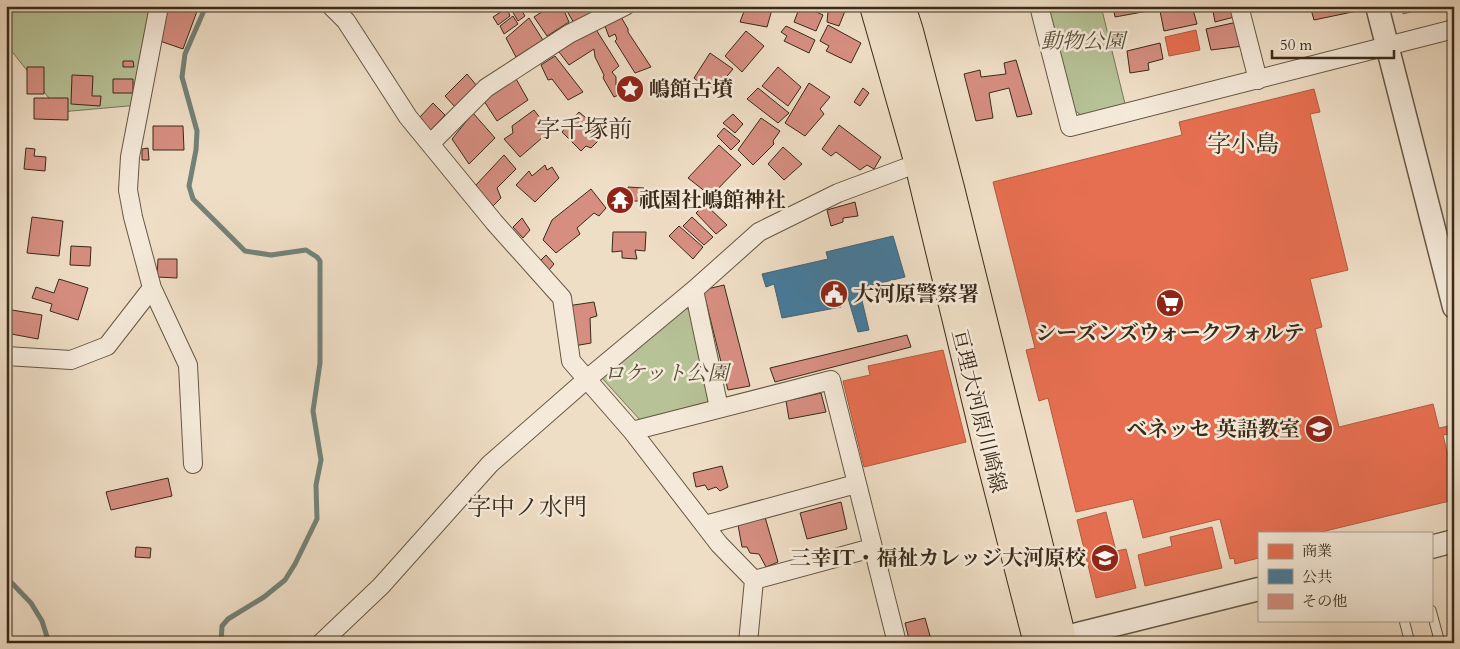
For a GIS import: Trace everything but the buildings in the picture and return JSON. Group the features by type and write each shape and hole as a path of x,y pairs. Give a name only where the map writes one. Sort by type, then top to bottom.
{"main road":[{"name":"亘理大河原川崎線","path":"874,6 931,162"},
{"name":"亘理大河原川崎線","path":"901,6 909,31 931,162 1052,642"}],"street":[{"path":"158,6 130,157 128,190 132,217 152,288 188,365 193,464"},
{"path":"330,6 346,21 408,116 494,222 562,298 571,361 632,431 720,544 754,580 748,643"},
{"path":"431,143 486,88 569,34 625,6"},
{"path":"1039,6 1070,127 1454,29"},
{"path":"1240,6 1258,80"},
{"path":"1377,6 1387,47 1448,256 1454,307"},
{"path":"322,643 381,586 490,464 759,232 838,192 905,168 931,162"},
{"path":"6,356 71,360 107,346 152,288"},
{"path":"694,290 720,408"},
{"path":"632,431 831,380 897,643"},
{"path":"705,526 856,484"},
{"path":"1432,547 1454,541"},
{"path":"754,580 872,548"},
{"path":"1052,642 1258,589"}],"lane":[{"path":"1432,614 1440,643"},
{"path":"1405,622 1410,643"}],"green space":[{"path":"6,6 153,6 139,105 60,112 6,44"},
{"name":"動物公園","path":"1054,6 1101,6 1125,104 1081,115 1074,110 1050,14"},
{"path":"1402,6 1433,6 1403,14"},
{"name":"ロケット公園","path":"680,309 690,309 712,393 708,402 641,421 601,377"}],"waterway":[{"path":"206,6 185,54 182,77 197,131 196,150 189,186 193,199 245,251 271,255 306,250 320,261 320,363 313,411 321,460 316,485 317,519 285,580 264,597 228,619 222,626 221,643"},
{"path":"6,577 31,603 42,621 49,643"}],"place":[{"name":"嶋館古墳","path":"630,89"},
{"name":"祇園社嶋館神社","path":"620,200"},
{"name":"大河原警察署","path":"834,294"},
{"name":"シーズンズウォークフォルテ","path":"1170,303"},
{"name":"ベネッセ 英語教室","path":"1319,429"},
{"name":"三幸IT・福祉カレッジ大河原校","path":"1105,558"}],"district":[{"name":"字千塚前","path":"584,129"},
{"name":"字小島","path":"1243,144"},
{"name":"字中ノ水門","path":"527,507"}]}
